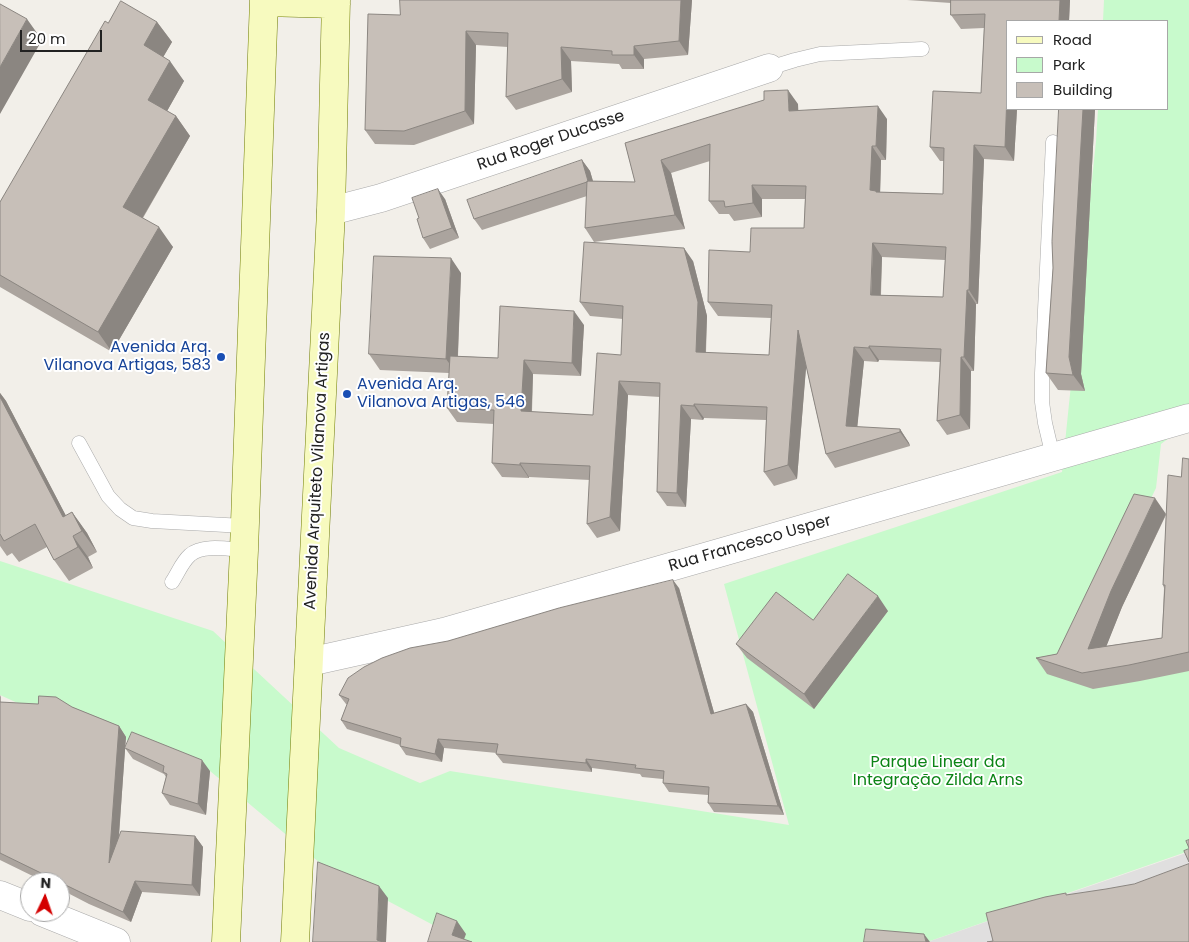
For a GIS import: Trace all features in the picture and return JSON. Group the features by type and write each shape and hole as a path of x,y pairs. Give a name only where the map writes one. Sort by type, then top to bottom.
{"main road":[{"path":"226,942 244,538 264,1 336,2"},
{"name":"Avenida Arquiteto Vilanova Artigas","path":"295,942 331,211 336,2"}],"street":[{"name":"Rua Roger Ducasse","path":"331,211 381,198 769,68"},
{"name":"Rua Francesco Usper","path":"309,662 444,632 1189,418"},
{"path":"0,895 20,903"},
{"path":"67,922 116,942"}],"lane":[{"path":"769,68 820,54 922,49"},
{"path":"1053,142 1042,402 1053,457"},
{"path":"78,443 108,496 120,509 134,518 244,538"},
{"path":"172,582 191,554 203,548 244,538"}],"shaded area":[{"path":"1189,852 1189,942 927,942 936,939"}],"green space":[{"name":"Parque Linear da Integração Zilda Arns","path":"1104,0 1189,0 1189,423 1161,444 1156,488 1064,679 1189,670 1189,851 927,942 465,942 326,868 210,771 144,746 22,705 0,695 0,561 213,631 339,748 420,783 450,771 789,825 724,584 1062,472 1098,110 1169,110 1169,20 1103,20"}],"building":[{"path":"400,0 681,0 679,41 634,46 634,55 612,55 612,51 561,47 562,79 506,97 508,33 466,31 465,111 404,131 365,130 368,14 400,15"},
{"path":"951,0 1060,0 1059,20 1006,20 1005,147 974,145 969,290 967,290 964,357 961,357 960,415 937,421 941,349 854,347 846,426 900,429 900,432 826,454 798,330 788,465 764,472 767,407 681,405 677,493 657,492 660,383 619,381 610,517 587,524 590,466 492,463 494,410 447,408 450,356 498,358 500,306 574,311 572,363 524,360 521,411 593,415 597,353 621,355 623,306 580,302 584,242 684,248 698,302 696,352 769,355 772,305 708,302 709,250 750,252 751,228 804,228 806,186 752,185 753,203 725,207 724,201 709,201 710,144 661,160 675,215 585,228 587,181 635,182 625,143 764,100 764,91 788,90 789,111 878,106 876,146 872,146 870,190 876,192 943,194 944,148 930,147 933,91 981,93 985,14 951,15","holes":["873,243 946,247 943,297 871,295"]},
{"path":"121,1 157,22 144,45 170,61 148,100 176,116 123,207 159,227 98,332 0,275 0,202 105,21 108,23"},
{"path":"0,4 27,19 0,67"},
{"path":"1059,110 1083,110 1069,357 1073,375 1046,373 1053,268 1052,242"},
{"path":"582,160 587,182 474,219 467,200"},
{"path":"438,189 452,228 423,238 412,198"},
{"path":"374,256 451,258 446,359 369,354"},
{"path":"0,397 63,517 72,512 82,531 73,536 78,547 54,560 35,524 4,541 0,534"},
{"path":"1183,458 1189,459 1189,652 1082,673 1036,658 1057,654 1134,494 1155,498 1111,591 1088,649 1162,638 1168,475 1181,477"},
{"path":"848,574 878,596 804,694 736,644 776,592 813,620"},
{"path":"673,580 711,714 746,704 778,806 708,803 709,787 663,783 664,771 635,768 636,765 586,759 586,763 496,754 498,744 438,739 435,754 400,746 401,738 341,720 349,699 339,695 348,678 382,658 410,648 448,641 559,608"},
{"path":"39,696 56,697 72,707 119,726 109,863 121,831 195,836 192,885 135,881 123,912 70,887 70,872 39,872 0,853 0,702 38,704"},
{"path":"132,732 202,760 198,804 162,793 167,774 163,772 164,766 125,748"},
{"path":"1189,849 1189,862 1184,851"},
{"path":"318,862 379,886 377,940 383,942 313,942"},
{"path":"1189,864 1189,942 987,942 993,941 986,913 1045,897 1134,884"},
{"path":"437,913 457,921 452,935 472,942 428,942"},
{"path":"866,929 924,934 926,942 864,942"}],"place":[{"name":"Avenida Arq. Vilanova Artigas, 583","path":"221,357"},
{"name":"Avenida Arq. Vilanova Artigas, 546","path":"347,394"}]}
